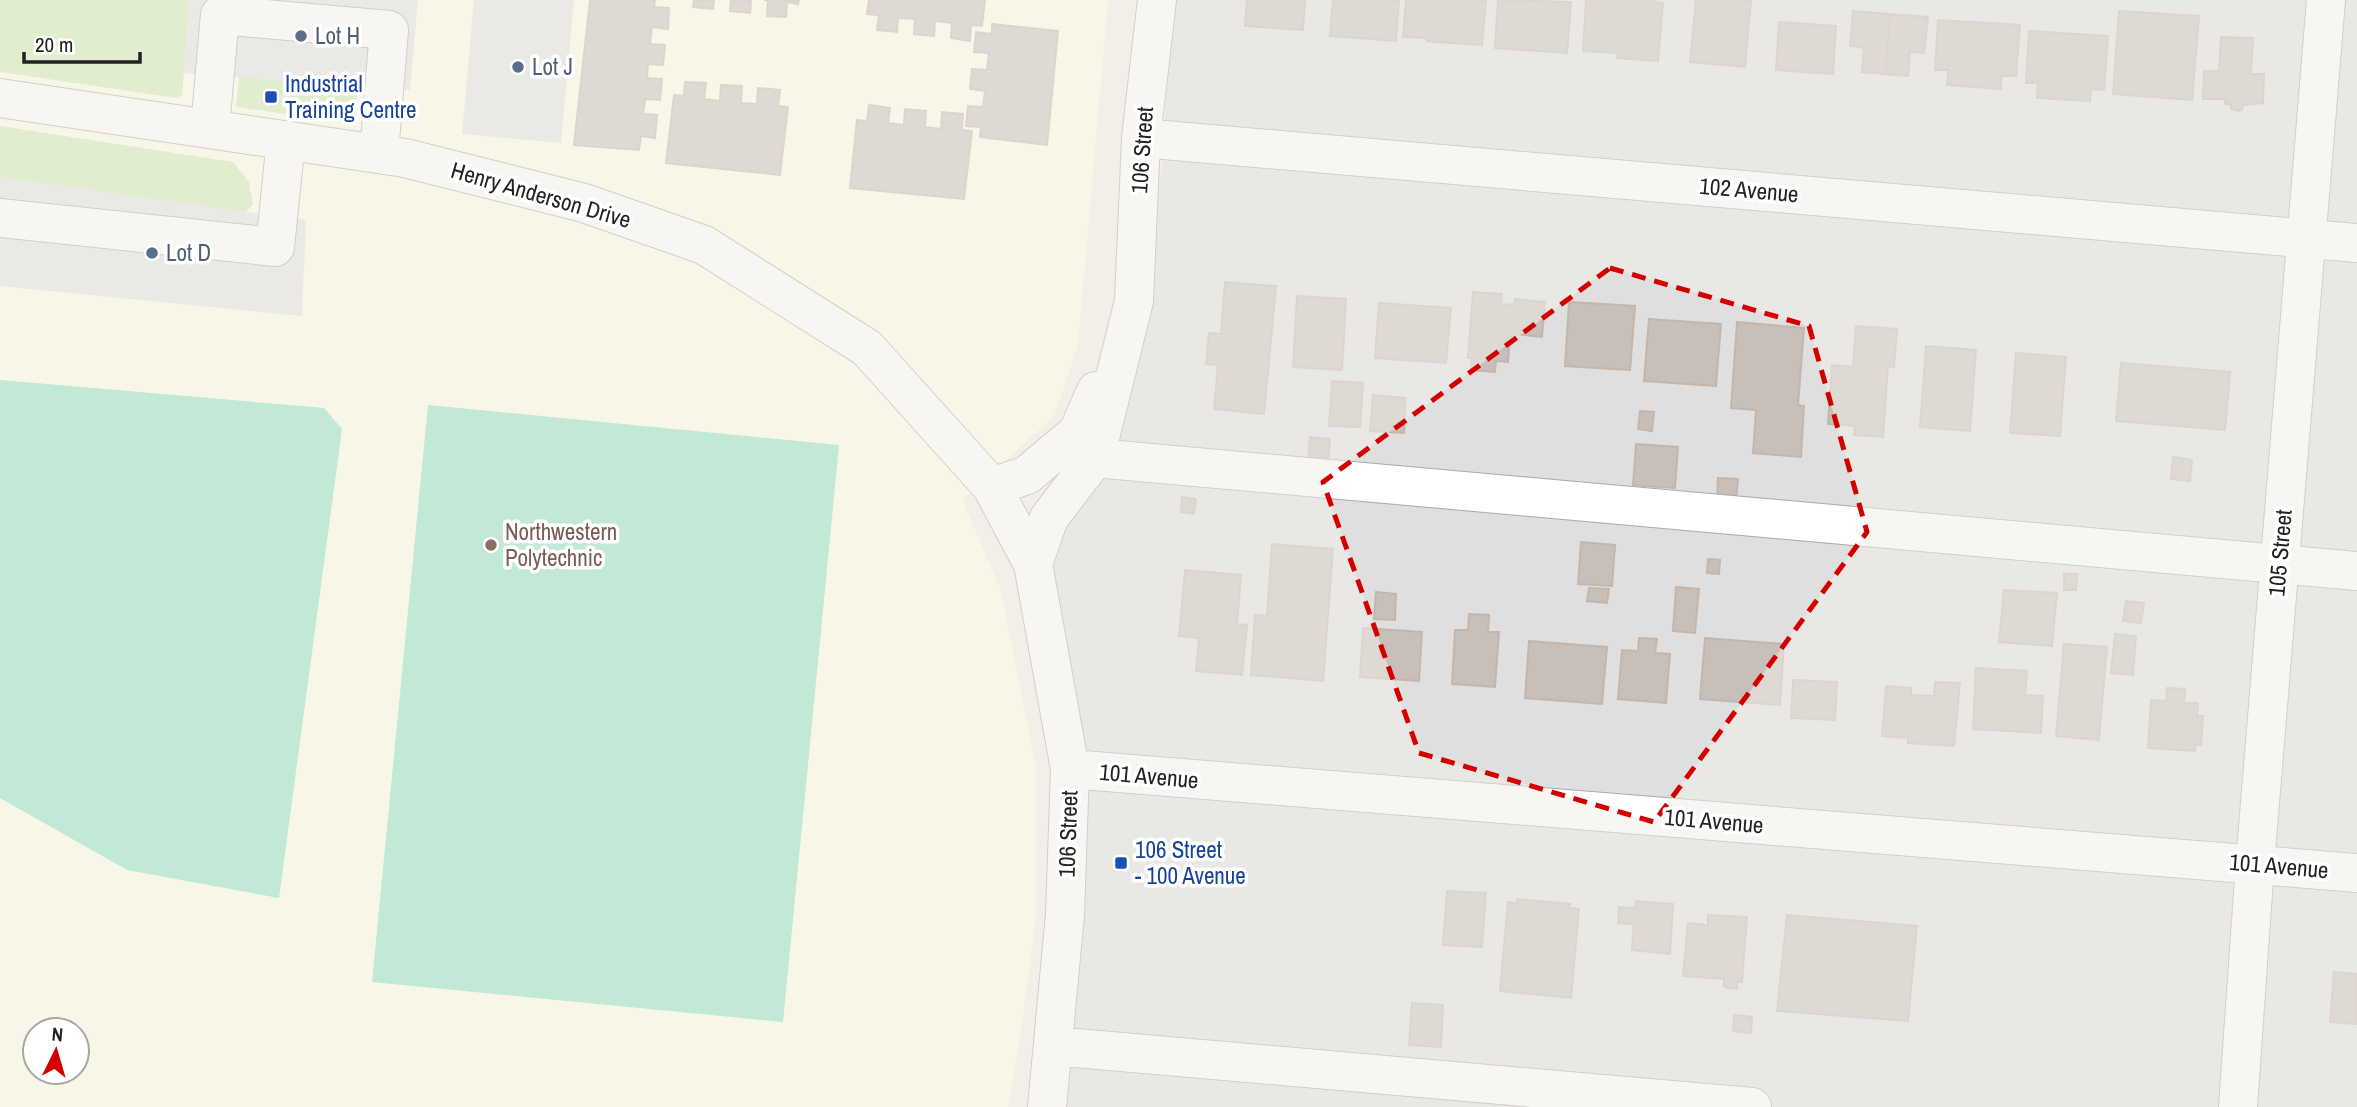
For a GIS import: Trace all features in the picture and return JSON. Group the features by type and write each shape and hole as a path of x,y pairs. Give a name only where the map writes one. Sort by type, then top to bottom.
{"street":[{"name":"106 Street","path":"1033,564 1049,518 1095,458 1134,301 1141,138 1157,0"},
{"name":"105 Street","path":"2238,1107 2255,864 2326,0"},
{"path":"211,128 220,15 390,30 379,154"},
{"name":"Henry Anderson Drive","path":"0,98 405,158 584,203 704,245 867,348 992,487"},
{"name":"102 Avenue","path":"1141,138 2357,243"},
{"path":"0,218 275,247 286,139"},
{"name":"106 Street","path":"1047,1107 1065,914 1070,769 1033,564 992,487 1027,475 1078,432 1134,301"},
{"path":"1095,458 2357,570"},
{"name":"101 Avenue","path":"1070,769 2357,873"},
{"path":"1053,1046 1752,1107"}],"highlighted area":[{"path":"1610,268 1809,326 1867,532 1654,822 1419,753 1323,482"}],"shaded area":[{"name":"Northwestern Polytechnic","path":"0,0 1108,0 1078,345 1054,416 962,500 1001,590 1036,766 1036,918 1008,1107 0,1107"},
{"name":"Lot H","path":"190,0 418,0 410,90 184,73"},
{"name":"Lot J","path":"474,0 574,0 561,143 462,134"},
{"path":"1170,0 2357,0 2357,1107 1047,1107 1065,914 1049,518 1134,301 1163,166"},
{"name":"Lot D","path":"0,177 306,220 302,316 0,286"}],"green space":[{"path":"0,0 190,0 182,95 177,98 0,72"},
{"path":"239,77 358,86 354,124 236,107"},
{"path":"0,126 233,162 249,182 253,205 244,213 0,177"},
{"path":"0,380 324,408 342,429 279,898 127,870 0,798"},
{"path":"428,405 839,445 783,1022 372,982"}],"building":[{"path":"590,0 655,0 654,7 669,8 668,29 652,27 650,44 665,45 663,65 648,64 647,78 662,79 660,100 645,99 643,114 657,115 655,138 641,136 639,150 574,145"},
{"path":"694,0 714,0 713,9 693,7"},
{"path":"731,0 751,0 750,13 730,11"},
{"path":"768,0 799,0 798,4 787,2 786,17 767,16"},
{"path":"869,0 985,0 982,26 971,25 970,41 951,38 952,23 935,21 934,36 914,34 915,19 898,18 897,32 877,30 879,15 867,14"},
{"path":"1247,0 1305,0 1303,30 1245,26"},
{"path":"1333,0 1399,0 1396,41 1330,36"},
{"path":"1406,0 1486,0 1482,45 1403,37"},
{"path":"1498,0 1571,2 1567,53 1495,48"},
{"path":"1586,0 1654,0 1663,3 1658,61 1617,58 1618,53 1583,51"},
{"path":"1696,0 1751,0 1745,67 1690,62"},
{"path":"1853,11 1890,14 1885,74 1862,72 1864,48 1850,46"},
{"path":"2119,11 2199,16 2192,100 2113,94"},
{"path":"1890,14 1928,17 1924,53 1910,52 1908,76 1885,74"},
{"path":"1938,20 2020,25 2016,76 2001,76 2001,89 1947,85 1948,70 1935,70"},
{"path":"1779,22 1836,26 1833,74 1776,70"},
{"path":"992,24 1058,31 1047,145 980,137 981,127 966,126 968,106 983,107 985,91 970,89 972,69 987,70 989,53 974,52 976,32 992,34"},
{"path":"2029,31 2108,36 2104,90 2091,89 2090,101 2037,98 2038,83 2026,83"},
{"path":"2221,37 2253,38 2251,74 2264,74 2263,103 2243,105 2242,110 2238,111 2231,109 2231,104 2225,104 2225,99 2203,99 2204,71 2219,71"},
{"path":"685,82 706,83 704,99 720,101 721,85 742,86 741,103 757,104 758,88 780,90 778,106 788,107 780,175 666,163 674,95 684,96"},
{"path":"869,105 890,108 888,123 904,125 905,109 926,111 925,127 941,129 942,112 963,114 962,130 972,131 964,199 850,188 857,120 867,121"},
{"path":"1225,282 1276,286 1264,414 1214,409 1218,365 1206,364 1209,333 1221,334"},
{"path":"1473,292 1502,294 1501,304 1514,305 1515,299 1545,302 1542,337 1515,334 1510,338 1508,362 1496,361 1495,372 1471,370 1472,358 1468,358"},
{"path":"1297,296 1346,299 1342,370 1293,367"},
{"path":"1569,302 1635,306 1630,370 1565,366"},
{"path":"1379,303 1451,308 1446,363 1375,358"},
{"path":"1649,319 1721,324 1716,386 1644,381"},
{"path":"1737,322 1804,328 1798,405 1804,406 1801,457 1753,453 1756,410 1731,408"},
{"path":"1856,326 1897,329 1894,367 1888,366 1883,437 1854,435 1855,426 1828,424 1832,365 1853,367"},
{"path":"1926,346 1976,350 1970,431 1920,427"},
{"path":"2016,353 2066,357 2060,436 2010,433"},
{"path":"2121,363 2230,372 2225,430 2116,421"},
{"path":"1332,381 1363,383 1360,427 1329,426"},
{"path":"1373,395 1405,398 1404,433 1370,431"},
{"path":"1640,411 1654,412 1652,431 1638,429"},
{"path":"1310,437 1330,439 1328,462 1308,461"},
{"path":"1636,444 1678,447 1675,488 1633,485"},
{"path":"2173,457 2192,460 2190,481 2171,479"},
{"path":"1718,478 1738,479 1736,500 1717,499"},
{"path":"1182,497 1196,499 1194,514 1181,512"},
{"path":"1581,542 1615,545 1612,586 1578,584"},
{"path":"1272,544 1333,549 1323,681 1251,675 1255,615 1267,616"},
{"path":"1708,559 1720,560 1719,574 1707,573"},
{"path":"1185,570 1241,575 1237,624 1247,625 1242,675 1196,671 1199,638 1179,636"},
{"path":"2064,574 2077,574 2076,590 2064,590"},
{"path":"1676,587 1699,589 1695,633 1673,631"},
{"path":"1589,588 1609,589 1607,603 1587,601"},
{"path":"2004,590 2057,593 2052,646 1999,642"},
{"path":"1376,592 1396,594 1395,620 1374,619"},
{"path":"2126,601 2144,603 2141,623 2123,621"},
{"path":"1469,614 1489,615 1488,632 1499,632 1495,687 1452,684 1455,630 1468,630"},
{"path":"1363,628 1422,632 1419,681 1360,677"},
{"path":"2115,634 2136,636 2133,675 2111,673"},
{"path":"1639,638 1657,639 1655,653 1670,654 1666,703 1618,699 1622,650 1638,651"},
{"path":"1705,638 1784,644 1780,705 1700,699"},
{"path":"1529,641 1607,647 1602,704 1525,698"},
{"path":"2064,644 2107,647 2099,740 2056,736"},
{"path":"1976,668 2027,671 2025,695 2043,696 2041,733 1973,729"},
{"path":"1793,680 1837,682 1835,720 1791,718"},
{"path":"1935,682 1960,683 1954,746 1908,743 1908,738 1882,736 1886,686 1911,688 1911,695 1934,696"},
{"path":"2167,688 2185,689 2184,703 2198,703 2197,716 2203,716 2201,745 2195,745 2195,751 2148,748 2151,700 2166,701"},
{"path":"1447,891 1486,893 1482,947 1443,945"},
{"path":"1517,899 1570,904 1570,908 1579,909 1571,998 1500,991 1508,902 1517,903"},
{"path":"1636,901 1673,904 1670,954 1632,950 1634,924 1618,923 1619,907 1635,908"},
{"path":"1708,915 1747,917 1742,982 1737,982 1737,989 1724,986 1724,979 1683,976 1688,923 1708,925"},
{"path":"1787,915 1917,926 1908,1021 1777,1011"},
{"path":"2334,972 2357,974 2357,1024 2330,1022"},
{"path":"1412,1003 1443,1005 1441,1047 1409,1045"},
{"path":"1734,1015 1752,1017 1751,1033 1733,1031"}],"place":[{"name":"Lot H","path":"301,36"},
{"name":"Lot J","path":"518,67"},
{"name":"Industrial Training Centre","path":"271,97"},
{"name":"Lot D","path":"152,253"},
{"name":"Northwestern Polytechnic","path":"491,545"},
{"name":"106 Street - 100 Avenue","path":"1121,863"}]}
